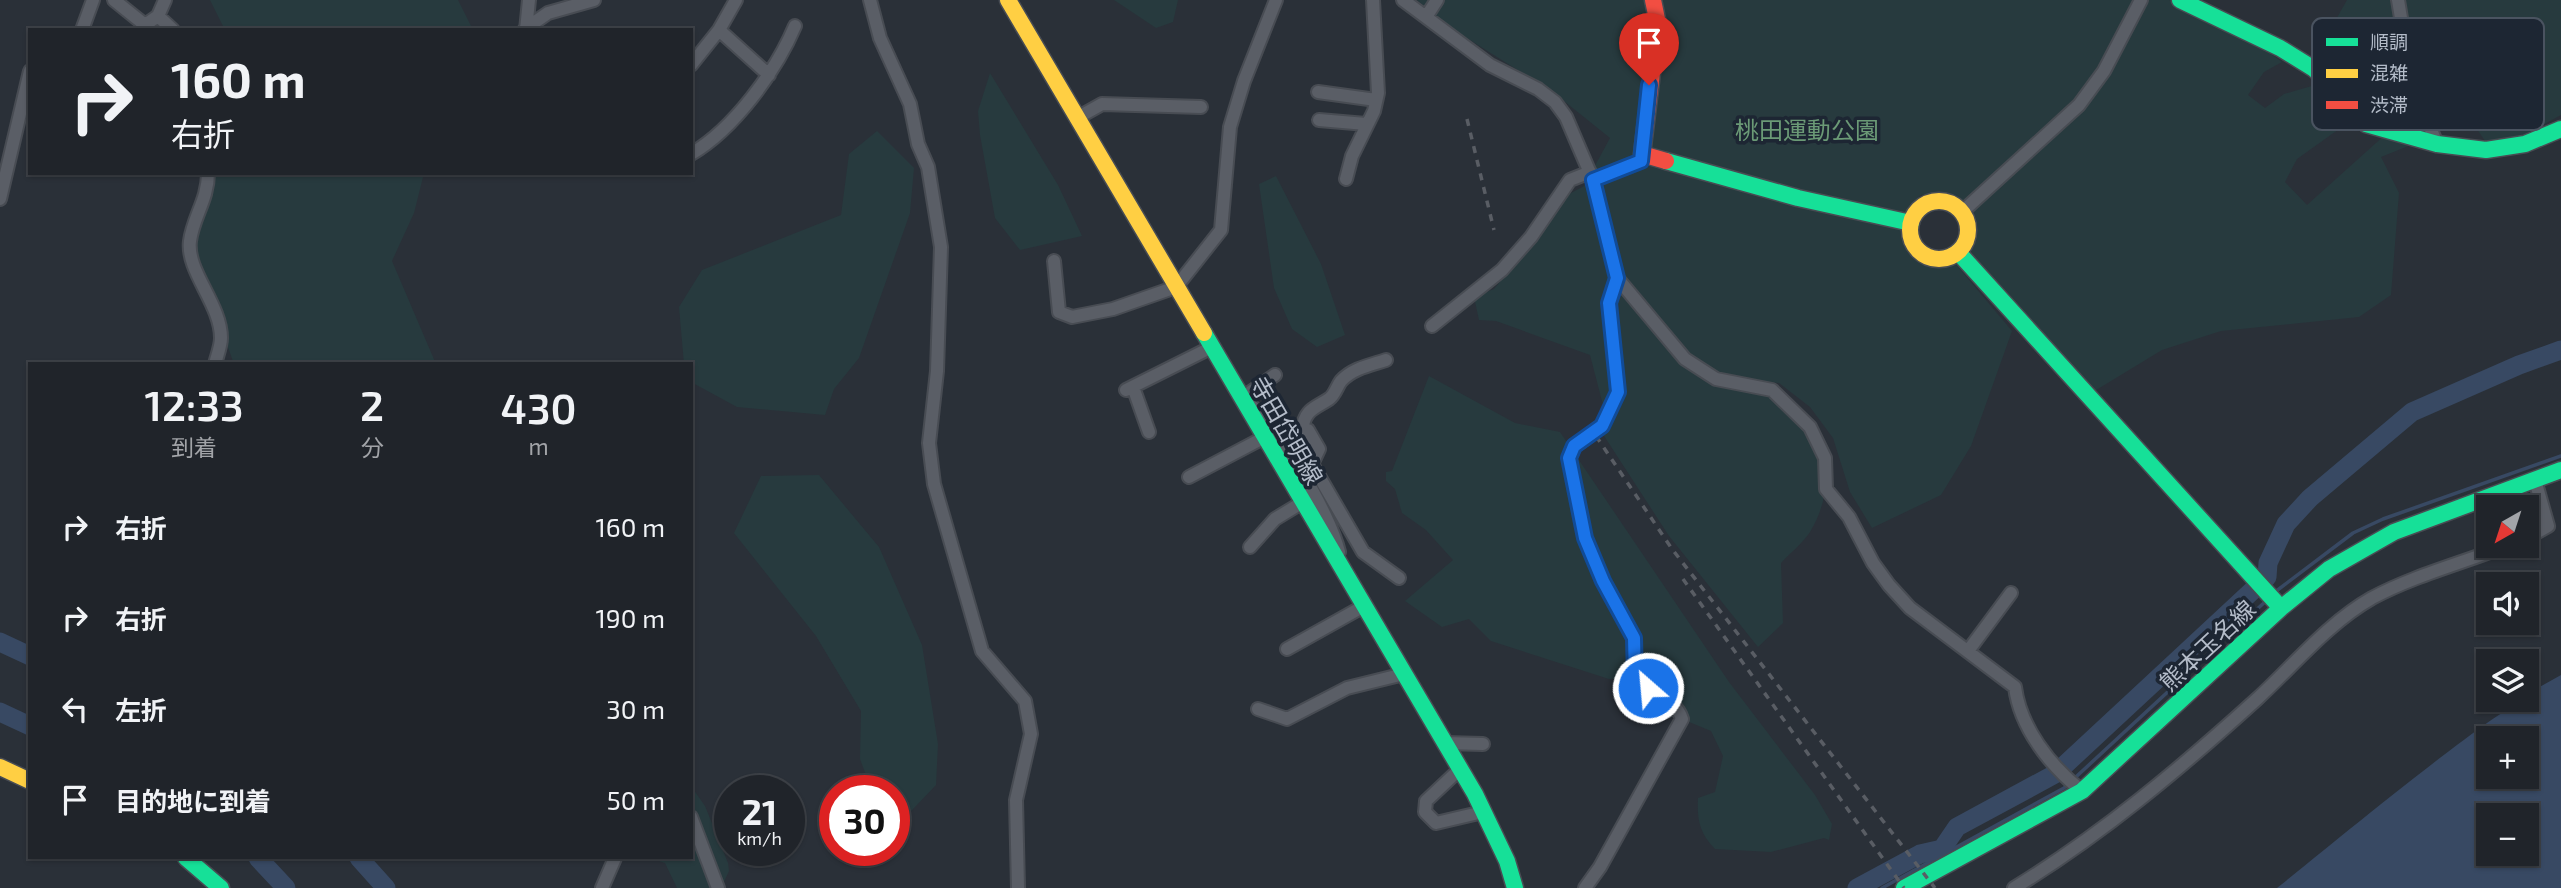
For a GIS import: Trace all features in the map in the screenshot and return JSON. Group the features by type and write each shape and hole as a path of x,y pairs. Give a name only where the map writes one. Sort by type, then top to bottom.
{"main road":[{"name":"寺田岱明線","path":"1008,0 1460,769 1507,861 1515,888"},
{"path":"1653,0 1658,24 1652,50 1642,154 1798,198 1911,223"},
{"path":"2180,0 2280,48 2312,68"},
{"path":"2387,130 2437,144 2486,150 2525,145 2561,129"},
{"path":"1938,201 1955,206 1962,212 1968,233 1958,252 1941,259 1924,255 1912,241 1911,223 1921,207 1938,201"},
{"path":"1958,252 2274,600"},
{"name":"熊本玉名線","path":"1904,888 2079,788 2274,600 2394,532 2561,470"},
{"path":"0,767 28,780"},
{"path":"187,859 221,888"}],"street":[{"path":"83,28 93,0"},
{"path":"114,0 145,25 158,16 164,0"},
{"path":"526,28 529,0"},
{"path":"527,28 548,13 594,0"},
{"path":"693,62 719,30 736,0"},
{"path":"870,0 880,38 910,104 918,144 928,167 941,247 937,371 929,443 934,484 982,651 1025,701 1031,734 1016,800 1018,888"},
{"path":"1054,261 1059,312 1073,317 1112,309 1177,286 1221,230 1230,127 1244,81 1276,0"},
{"path":"1346,179 1352,156 1376,100 1378,68 1373,0"},
{"path":"1403,0 1490,65 1538,89 1555,102 1566,117 1591,176 1617,278 1685,359 1716,379 1772,390 1810,427 1825,458 1826,489 1860,533 1873,563 1910,608 2015,687 2017,701 2033,736 2055,766 2079,788"},
{"path":"1426,18 1437,0"},
{"path":"1962,212 2080,105 2104,71 2141,0"},
{"path":"2398,0 2401,18"},
{"path":"158,16 171,28"},
{"path":"693,152 729,120 769,75 782,57 795,26"},
{"path":"719,30 769,75"},
{"path":"0,199 28,80"},
{"path":"1318,92 1376,100"},
{"path":"1077,118 1102,104 1201,107"},
{"path":"1319,120 1366,124"},
{"path":"2431,130 2437,144"},
{"path":"1432,326 1502,270 1531,237 1570,180 1641,161 1642,154"},
{"path":"208,175 208,193 190,241 193,262 219,318 222,340 216,362"},
{"path":"1585,888 1601,867 1682,719 1680,712 1670,703 1635,678 1634,638 1603,581 1585,538 1570,472 1569,458 1574,446 1602,426 1618,392 1609,303 1617,278"},
{"path":"1149,432 1129,389 1212,347"},
{"path":"1302,429 1304,417 1312,407 1332,397 1342,380 1359,368 1386,360"},
{"path":"1275,375 1242,398 1255,407 1296,465 1337,545 1343,570"},
{"path":"1284,446 1298,429 1308,430 1319,449 1311,464"},
{"path":"1189,477 1265,438"},
{"path":"1296,465 1311,464"},
{"path":"1311,464 1363,552 1399,578"},
{"path":"2535,480 2548,526 2539,531"},
{"path":"1250,547 1275,519 1303,502"},
{"path":"2014,888 2055,863 2106,825 2208,743 2340,621 2372,598 2476,558"},
{"path":"1968,652 2011,593"},
{"path":"1287,649 1364,606"},
{"path":"1258,709 1287,719 1347,688 1404,674"},
{"path":"1445,743 1483,744"},
{"path":"1460,769 1426,801 1425,812 1436,823 1483,812"},
{"path":"693,822 718,888"},
{"path":"602,888 615,859"}],"green space":[{"path":"210,0 458,0 472,28 224,28"},
{"path":"1114,0 1178,0 1173,22 1156,28"},
{"name":"桃田運動公園","path":"1417,0 2169,0 2263,48 2282,62 2264,72 2248,95 2265,108 2284,94 2312,86 2312,130 2338,130 2297,159 2285,182 2307,205 2386,134 2411,145 2381,157 2399,193 2391,295 2359,317 2221,331 2162,350 2088,395 1962,255 1972,233 1964,205 1946,194 1921,195 1904,221 1904,235 1908,247 1915,257 1926,263 1939,265 1954,262 2012,331 1971,446 1941,495 1872,528 1850,492 1833,438 1810,407 1779,383 1744,380 1787,404 1804,421 1816,440 1824,461 1826,483 1821,507 1810,532 1781,563 1783,623 1758,647 1669,536 1595,422 1603,405 1590,355 1496,321 1479,320 1474,297 1494,289 1545,228 1562,198 1584,186 1610,138 1554,93 1443,23"},
{"path":"2347,0 2561,0 2561,115 2544,124 2544,18 2337,18"},
{"path":"990,73 1058,185 1082,236 1020,250 995,218 978,111"},
{"path":"2478,130 2534,130 2517,139 2485,141"},
{"path":"877,131 914,168 910,213 859,358 834,389 825,415 737,407 693,383 693,362 684,362 679,307 702,270 841,215 849,154"},
{"path":"207,175 424,175 414,213 392,261 435,362 233,362 190,241"},
{"path":"1276,176 1321,264 1345,335 1317,347 1292,329 1274,288 1259,184"},
{"path":"1429,376 1515,423 1560,432 1729,682 1815,795 1832,824 1829,840 1824,838 1771,852 1715,849 1702,831 1698,813 1698,798 1715,792 1723,756 1711,731 1682,719 1635,678 1609,679 1491,641 1469,619 1442,627 1405,601 1453,560 1426,530 1402,513 1395,489 1386,481 1386,472 1392,471"},
{"path":"819,475 879,547 922,645 938,744 936,785 910,812 910,775 866,775 860,759 861,711 816,636 734,533 761,476"},
{"path":"693,789 705,806 714,828 714,866 728,866 729,871 721,888 677,888 665,863 653,859 693,859"}],"water":[{"path":"2561,675 2561,888 2277,888 2476,731 2476,789 2539,789 2539,726 2483,726 2504,712 2539,712 2539,687"}],"waterway":[{"path":"1857,888 1920,854 1942,849 1957,827 2055,774 2267,577 2268,563 2286,524 2310,498 2412,412 2519,365 2561,350"},
{"path":"2275,592 2353,533 2383,519 2561,456"},
{"path":"1882,888 2064,788 2267,600"},
{"path":"0,642 28,655"},
{"path":"0,712 28,725"},
{"path":"259,859 286,888"},
{"path":"360,859 386,888"}],"railway":[{"path":"1467,119 1494,230"},
{"path":"1596,436 1672,549 1935,888"},
{"path":"1683,579 1904,888"}],"traffic: fast":[{"path":"2180,0 2280,48 2312,68"},
{"path":"2387,130 2437,144 2486,150 2525,144 2561,129"},
{"path":"1666,161 1798,198 1911,223"},
{"path":"1958,252 2281,608"},
{"path":"1204,333 1475,794 1507,861 1515,888"},
{"path":"1904,888 2082,791 2281,608 2329,569 2394,532 2561,470"},
{"path":"187,859 221,888"}],"traffic: slow":[{"path":"1008,0 1204,333"},
{"path":"1939,201 1950,203 1963,214 1968,230 1966,241 1955,254 1939,259 1928,257 1915,246 1910,230 1912,219 1923,206 1939,201"},
{"path":"0,767 28,780"}],"traffic: jam":[{"path":"1653,0 1658,24 1642,154 1666,161"}],"route":[{"path":"1648,688 1635,678 1634,638 1603,581 1585,538 1569,458 1574,446 1602,426 1618,392 1609,303 1617,278 1593,180 1641,161 1649,85"}]}
